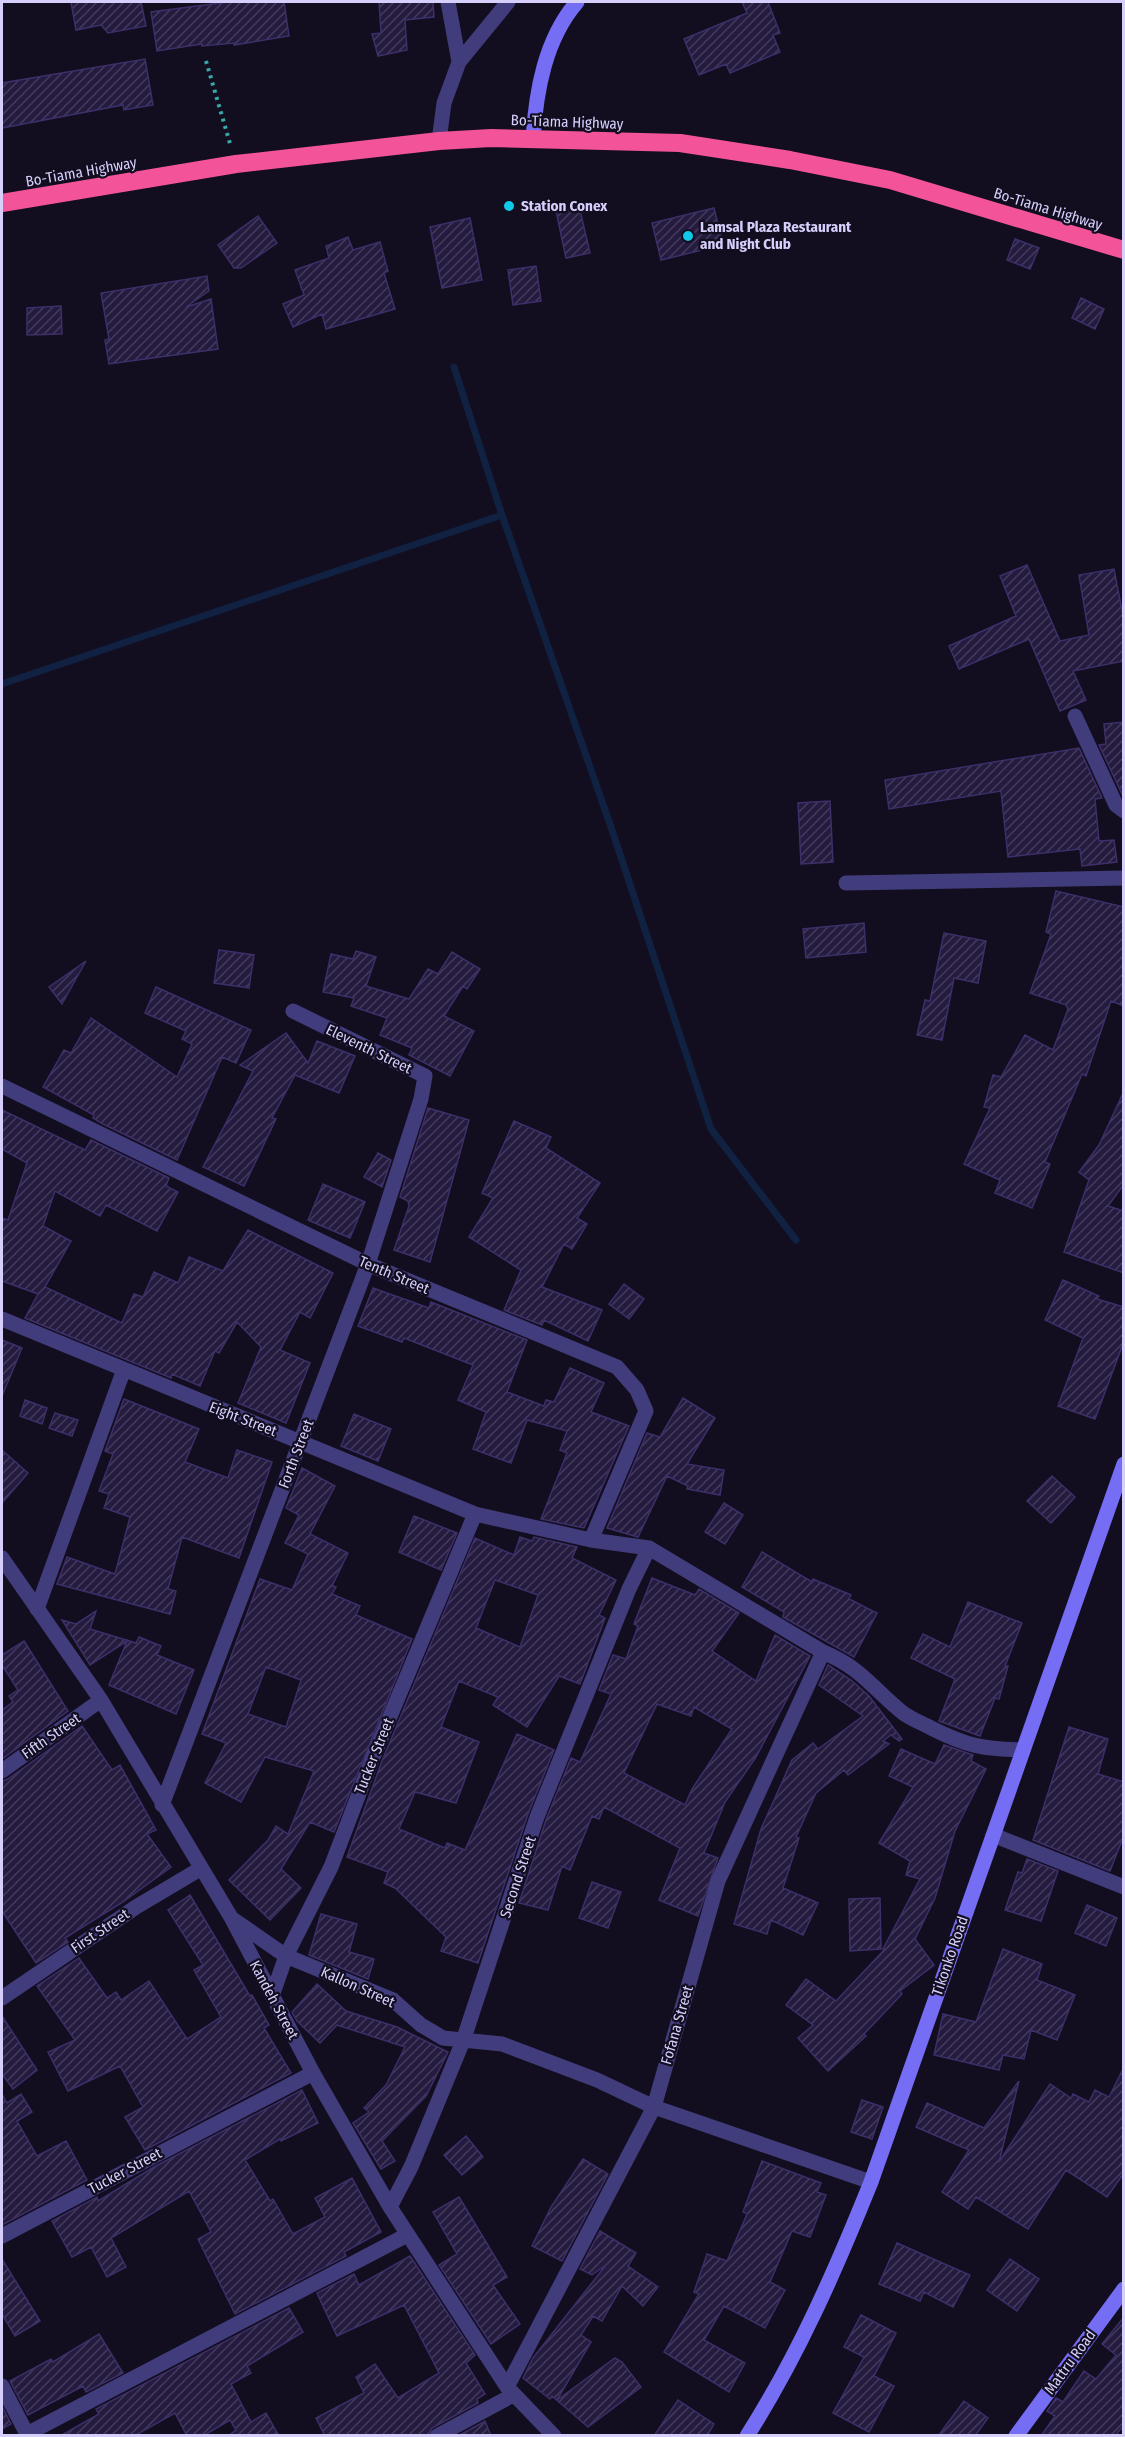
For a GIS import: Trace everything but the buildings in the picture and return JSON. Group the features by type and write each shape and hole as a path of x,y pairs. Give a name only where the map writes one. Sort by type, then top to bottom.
{"highway":[{"name":"Bo-Tiama Highway","path":"2,203 236,164 439,141 491,138 680,143 790,160 891,180 1124,250"}],"street":[{"path":"448,2 459,62"},
{"path":"439,141 444,103 459,62 508,2"},
{"path":"533,139 542,76 555,35 577,2"},
{"path":"1075,716 1116,805 1124,811"},
{"path":"846,883 1124,878"},
{"name":"Eleventh Street","path":"293,1011 425,1076 421,1099"},
{"name":"Tenth Street","path":"2,1086 368,1264 617,1367 637,1390 646,1411 591,1540"},
{"name":"Forth Street","path":"162,1805 368,1264 421,1099"},
{"name":"Eight Street","path":"2,1319 123,1372 301,1441 475,1514 591,1540 649,1548"},
{"path":"37,1609 123,1372"},
{"name":"Tikonko Road","path":"747,2436 833,2276 871,2182 1124,1464"},
{"name":"Tucker Street","path":"272,1996 286,1956 332,1867 372,1757 475,1514"},
{"path":"649,1548 823,1652 843,1661 868,1678 905,1715 965,1745 988,1750 1023,1750"},
{"name":"Second Street","path":"390,2207 411,2168 464,2042 537,1817 629,1589 649,1548"},
{"name":"Kandeh Street","path":"2,1558 101,1700 232,1919 313,2073 407,2235 510,2391 554,2436"},
{"name":"Fofana Street","path":"510,2391 654,2107 718,1881 823,1652"},
{"name":"Fifth Street","path":"2,1771 101,1700"},
{"path":"993,1835 1124,1887"},
{"name":"First Street","path":"2,1998 136,1907 200,1869"},
{"name":"Kallon Street","path":"232,1919 286,1956 393,2000 421,2025 443,2038 464,2042 502,2044 597,2080 654,2107 871,2182"},
{"name":"Tucker Street","path":"2,2236 313,2073"},
{"path":"2,2386 27,2435 407,2235"},
{"name":"Mattru Road","path":"1016,2436 1124,2289"},
{"path":"436,2436 510,2391"}],"path":[{"path":"206,61 236,164"}],"waterway":[{"path":"454,367 502,515 611,827 711,1129 796,1240"},
{"path":"2,684 502,515"}],"place":[{"name":"Station Conex","path":"509,206"},
{"name":"Lamsal Plaza Restaurant and Night Club","path":"688,236"}]}
